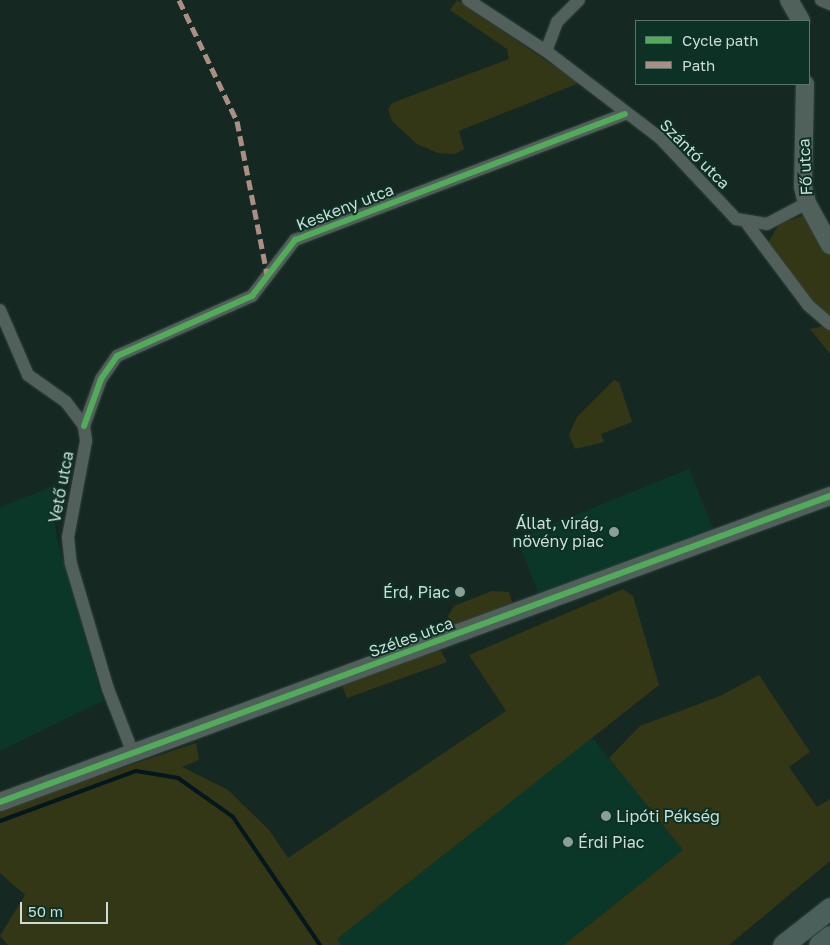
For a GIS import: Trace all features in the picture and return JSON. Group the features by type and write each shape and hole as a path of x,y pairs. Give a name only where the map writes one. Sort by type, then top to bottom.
{"highway":[{"path":"783,945 830,908"},
{"path":"819,945 830,936"}],"street":[{"name":"Szántó utca","path":"468,0 546,51 625,114 660,138 736,220 748,225 808,305 830,324"},
{"path":"546,51 558,22 579,0"},
{"path":"791,0 801,20"},
{"path":"820,0 830,4"},
{"name":"Fő utca","path":"805,85 802,170 807,203 830,245"},
{"name":"Keskeny utca","path":"84,426 101,379 116,356 252,296 295,240 625,114"},
{"path":"748,225 767,224 807,203"},
{"path":"0,310 28,375 66,402 84,426"},
{"name":"Vető utca","path":"84,426 86,441 68,538 70,555 108,689 133,753"},
{"name":"Széles utca","path":"0,802 830,496"}],"shaded area":[{"path":"457,0 579,83 459,131 464,149 455,154 438,153 417,144 392,121 388,109 392,103 509,59 507,49 450,10"},
{"path":"805,215 830,254 830,316 819,310 768,243 779,224"},
{"path":"824,326 830,329 830,354 810,329"},
{"path":"614,380 619,382 632,422 601,434 604,442 575,449 569,435 577,417"},
{"name":"Állat, virág, növény piac","path":"689,469 713,529 541,599 517,539"},
{"path":"56,485 53,508 57,539 103,701 0,751 0,507"},
{"path":"623,589 633,596 659,685 337,939 341,945 8,945 0,936 25,895 0,873 0,809 196,743 199,760 182,767 228,790 269,830 288,858 506,711 469,655"},
{"path":"492,591 509,592 513,605 454,628 448,616 454,606"},
{"path":"436,650 441,651 447,662 347,698 342,686"},
{"path":"759,675 810,752 789,767 817,807 830,799 830,861 729,945 564,945 683,850 609,758 640,726 720,696"},
{"name":"Érdi Piac","path":"592,737 683,850 564,945 341,945 336,940"}],"waterway":[{"path":"0,821 136,771 178,778 233,817 320,945"}],"marked path":[{"path":"179,0 237,121 267,274"}],"cycle path":[{"path":"84,426 101,379 117,356 252,296 295,240 625,114"},
{"path":"0,802 830,496"}],"place":[{"name":"Állat, virág, növény piac","path":"614,532"},
{"name":"Érd, Piac","path":"460,592"},
{"name":"Lipóti Pékség","path":"606,816"},
{"name":"Érdi Piac","path":"568,842"}]}
